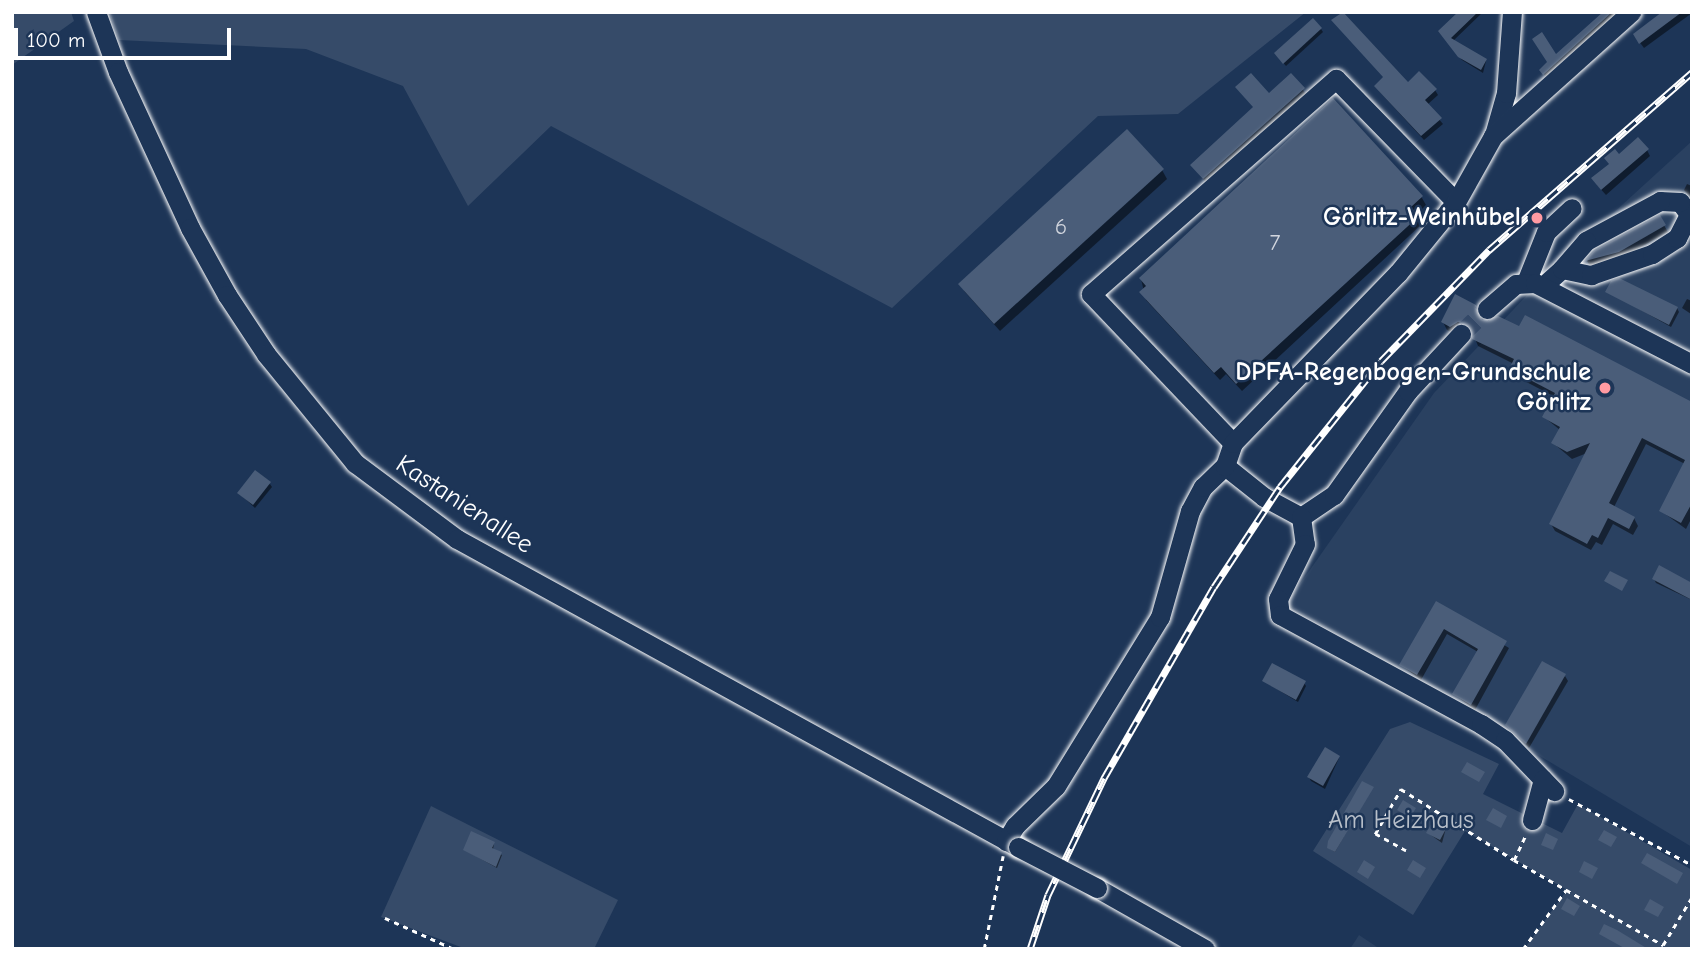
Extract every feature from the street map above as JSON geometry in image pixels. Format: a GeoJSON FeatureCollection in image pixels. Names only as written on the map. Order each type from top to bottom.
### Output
{"type":"FeatureCollection","features":[{"type":"Feature","properties":{"kind":"street","name":"Kastanienallee"},"geometry":{"type":"LineString","coordinates":[[96,12],[179,204],[227,295],[266,354],[355,463],[457,539],[1205,949]]}},
{"type":"Feature","properties":{"kind":"street"},"geometry":{"type":"LineString","coordinates":[[1012,844],[1015,826],[1056,786],[1160,617],[1190,512],[1203,487],[1225,466],[1233,443],[1398,273],[1456,202],[1493,136],[1508,74],[1512,12]]}},
{"type":"Feature","properties":{"kind":"street"},"geometry":{"type":"LineString","coordinates":[[1493,136],[1631,12]]}},
{"type":"Feature","properties":{"kind":"street"},"geometry":{"type":"LineString","coordinates":[[1508,74],[1539,93]]}},
{"type":"Feature","properties":{"kind":"street"},"geometry":{"type":"LineString","coordinates":[[1233,443],[1091,294],[1336,79],[1456,202]]}},
{"type":"Feature","properties":{"kind":"street"},"geometry":{"type":"LineString","coordinates":[[1487,309],[1507,290],[1535,284],[1562,269],[1578,247],[1652,204],[1673,200],[1686,208],[1685,229],[1652,254],[1591,275],[1562,269]]}},
{"type":"Feature","properties":{"kind":"street"},"geometry":{"type":"LineString","coordinates":[[1535,284],[1546,232],[1573,208]]}},
{"type":"Feature","properties":{"kind":"street"},"geometry":{"type":"LineString","coordinates":[[1535,284],[1692,364]]}},
{"type":"Feature","properties":{"kind":"street"},"geometry":{"type":"LineString","coordinates":[[1301,517],[1334,495],[1408,391],[1461,334]]}},
{"type":"Feature","properties":{"kind":"street"},"geometry":{"type":"LineString","coordinates":[[1225,466],[1264,496],[1301,517]]}},
{"type":"Feature","properties":{"kind":"street"},"geometry":{"type":"LineString","coordinates":[[1301,517],[1305,544],[1278,599],[1280,615],[1481,724],[1505,740],[1548,785],[1532,820]]}},
{"type":"Feature","properties":{"kind":"path"},"geometry":{"type":"LineString","coordinates":[[1548,785],[1692,865]]}},
{"type":"Feature","properties":{"kind":"path"},"geometry":{"type":"LineString","coordinates":[[1406,851],[1375,834],[1401,789],[1514,860],[1662,947],[1692,897]]}},
{"type":"Feature","properties":{"kind":"path"},"geometry":{"type":"LineString","coordinates":[[1514,860],[1532,820]]}},
{"type":"Feature","properties":{"kind":"path"},"geometry":{"type":"LineString","coordinates":[[984,949],[1012,844]]}},
{"type":"Feature","properties":{"kind":"path"},"geometry":{"type":"LineString","coordinates":[[1524,949],[1566,890]]}},
{"type":"Feature","properties":{"kind":"path"},"geometry":{"type":"LineString","coordinates":[[385,918],[454,949]]}},
{"type":"Feature","properties":{"kind":"shaded area"},"geometry":{"type":"Polygon","coordinates":[[[1692,141],[1692,847],[1286,604],[1434,393],[1552,269],[1692,141]]]}},
{"type":"Feature","properties":{"kind":"shaded area"},"geometry":{"type":"Polygon","coordinates":[[[1359,935],[1380,949],[1350,949],[1359,935]]]}},
{"type":"Feature","properties":{"kind":"green space"},"geometry":{"type":"Polygon","coordinates":[[[12,12],[71,12],[74,21],[12,65],[12,12]]]}},
{"type":"Feature","properties":{"kind":"green space"},"geometry":{"type":"Polygon","coordinates":[[[109,12],[1306,12],[1178,114],[1098,116],[892,308],[551,126],[468,206],[403,86],[306,49],[119,40],[109,12]]]}},
{"type":"Feature","properties":{"kind":"green space","name":"Am Heizhaus"},"geometry":{"type":"Polygon","coordinates":[[[1410,722],[1499,764],[1483,794],[1562,833],[1578,804],[1692,870],[1692,949],[1524,949],[1567,890],[1465,831],[1413,915],[1313,851],[1390,729],[1410,722]]]}},
{"type":"Feature","properties":{"kind":"green space"},"geometry":{"type":"Polygon","coordinates":[[[431,806],[618,900],[594,949],[466,949],[381,917],[431,806]]]}},
{"type":"Feature","properties":{"kind":"building"},"geometry":{"type":"Polygon","coordinates":[[[1343,12],[1408,82],[1419,71],[1437,89],[1425,100],[1442,118],[1421,136],[1374,86],[1383,77],[1331,20],[1343,12]]]}},
{"type":"Feature","properties":{"kind":"building"},"geometry":{"type":"Polygon","coordinates":[[[1458,12],[1478,12],[1451,38],[1487,59],[1481,70],[1458,57],[1438,31],[1458,12]]]}},
{"type":"Feature","properties":{"kind":"building"},"geometry":{"type":"Polygon","coordinates":[[[1603,12],[1612,12],[1543,75],[1539,70],[1547,62],[1532,39],[1542,32],[1556,54],[1603,12]]]}},
{"type":"Feature","properties":{"kind":"building"},"geometry":{"type":"Polygon","coordinates":[[[1662,12],[1682,12],[1639,44],[1633,34],[1662,12]]]}},
{"type":"Feature","properties":{"kind":"building"},"geometry":{"type":"Polygon","coordinates":[[[1313,18],[1322,28],[1283,64],[1274,53],[1313,18]]]}},
{"type":"Feature","properties":{"kind":"building"},"geometry":{"type":"Polygon","coordinates":[[[1251,73],[1269,93],[1291,73],[1305,88],[1203,179],[1190,165],[1253,107],[1235,87],[1251,73]]]}},
{"type":"Feature","properties":{"kind":"building"},"geometry":{"type":"Polygon","coordinates":[[[1333,98],[1423,196],[1411,207],[1419,216],[1236,384],[1221,367],[1214,373],[1139,292],[1146,286],[1139,278],[1333,98]]]}},
{"type":"Feature","properties":{"kind":"building"},"geometry":{"type":"Polygon","coordinates":[[[1127,129],[1164,169],[994,324],[958,284],[1127,129]]]}},
{"type":"Feature","properties":{"kind":"building"},"geometry":{"type":"Polygon","coordinates":[[[1638,137],[1649,149],[1601,190],[1591,178],[1609,164],[1604,158],[1615,149],[1619,154],[1638,137]]]}},
{"type":"Feature","properties":{"kind":"building"},"geometry":{"type":"Polygon","coordinates":[[[1660,215],[1666,225],[1619,252],[1585,261],[1594,251],[1660,215]]]}},
{"type":"Feature","properties":{"kind":"building"},"geometry":{"type":"Polygon","coordinates":[[[1619,278],[1678,307],[1669,325],[1605,292],[1611,281],[1619,278]]]}},
{"type":"Feature","properties":{"kind":"building"},"geometry":{"type":"Polygon","coordinates":[[[1455,294],[1476,305],[1482,320],[1498,316],[1519,326],[1525,315],[1692,402],[1692,503],[1681,523],[1659,511],[1685,460],[1642,438],[1609,503],[1635,517],[1629,529],[1608,518],[1598,538],[1592,535],[1587,544],[1549,524],[1590,443],[1567,452],[1551,443],[1560,427],[1542,417],[1555,393],[1509,369],[1514,359],[1472,339],[1469,325],[1458,322],[1450,327],[1441,322],[1455,294]]]}},
{"type":"Feature","properties":{"kind":"building"},"geometry":{"type":"Polygon","coordinates":[[[255,470],[271,482],[253,505],[237,493],[255,470]]]}},
{"type":"Feature","properties":{"kind":"building"},"geometry":{"type":"Polygon","coordinates":[[[1659,565],[1692,583],[1692,600],[1652,579],[1659,565]]]}},
{"type":"Feature","properties":{"kind":"building"},"geometry":{"type":"Polygon","coordinates":[[[1610,571],[1628,580],[1622,591],[1604,581],[1610,571]]]}},
{"type":"Feature","properties":{"kind":"building"},"geometry":{"type":"Polygon","coordinates":[[[1436,601],[1507,641],[1471,705],[1452,694],[1478,649],[1444,629],[1417,675],[1399,665],[1436,601]]]}},
{"type":"Feature","properties":{"kind":"building"},"geometry":{"type":"Polygon","coordinates":[[[1542,661],[1566,674],[1526,744],[1505,725],[1542,661]]]}},
{"type":"Feature","properties":{"kind":"building"},"geometry":{"type":"Polygon","coordinates":[[[1272,663],[1306,681],[1296,700],[1262,681],[1272,663]]]}},
{"type":"Feature","properties":{"kind":"building"},"geometry":{"type":"Polygon","coordinates":[[[1325,747],[1340,756],[1323,786],[1307,777],[1325,747]]]}},
{"type":"Feature","properties":{"kind":"building"},"geometry":{"type":"Polygon","coordinates":[[[1467,762],[1485,772],[1479,782],[1461,772],[1467,762]]]}},
{"type":"Feature","properties":{"kind":"building"},"geometry":{"type":"Polygon","coordinates":[[[1362,781],[1374,787],[1335,852],[1327,848],[1328,841],[1362,781]]]}},
{"type":"Feature","properties":{"kind":"building"},"geometry":{"type":"Polygon","coordinates":[[[1403,800],[1416,808],[1410,818],[1397,810],[1403,800]]]}},
{"type":"Feature","properties":{"kind":"building"},"geometry":{"type":"Polygon","coordinates":[[[1493,808],[1507,816],[1501,828],[1486,820],[1493,808]]]}},
{"type":"Feature","properties":{"kind":"building"},"geometry":{"type":"Polygon","coordinates":[[[1434,819],[1447,827],[1440,840],[1426,833],[1434,819]]]}},
{"type":"Feature","properties":{"kind":"building"},"geometry":{"type":"Polygon","coordinates":[[[1604,830],[1617,837],[1611,847],[1598,840],[1604,830]]]}},
{"type":"Feature","properties":{"kind":"building"},"geometry":{"type":"Polygon","coordinates":[[[471,831],[495,842],[492,848],[502,852],[496,867],[463,850],[471,831]]]}},
{"type":"Feature","properties":{"kind":"building"},"geometry":{"type":"Polygon","coordinates":[[[1546,833],[1558,839],[1553,850],[1541,845],[1546,833]]]}},
{"type":"Feature","properties":{"kind":"building"},"geometry":{"type":"Polygon","coordinates":[[[1647,853],[1683,873],[1677,884],[1641,863],[1647,853]]]}},
{"type":"Feature","properties":{"kind":"building"},"geometry":{"type":"Polygon","coordinates":[[[1364,860],[1375,867],[1368,879],[1357,872],[1364,860]]]}},
{"type":"Feature","properties":{"kind":"building"},"geometry":{"type":"Polygon","coordinates":[[[1413,860],[1426,868],[1420,878],[1407,870],[1413,860]]]}},
{"type":"Feature","properties":{"kind":"building"},"geometry":{"type":"Polygon","coordinates":[[[1584,861],[1598,868],[1592,879],[1579,872],[1584,861]]]}},
{"type":"Feature","properties":{"kind":"building"},"geometry":{"type":"Polygon","coordinates":[[[1567,898],[1580,906],[1574,916],[1561,909],[1567,898]]]}},
{"type":"Feature","properties":{"kind":"building"},"geometry":{"type":"Polygon","coordinates":[[[1650,899],[1664,907],[1658,917],[1644,910],[1650,899]]]}},
{"type":"Feature","properties":{"kind":"building"},"geometry":{"type":"Polygon","coordinates":[[[1604,924],[1648,949],[1626,949],[1599,934],[1604,924]]]}},
{"type":"Feature","properties":{"kind":"tunnel"},"geometry":{"type":"LineString","coordinates":[[1461,334],[1487,309]]}},
{"type":"Feature","properties":{"kind":"railway"},"geometry":{"type":"LineString","coordinates":[[1030,949],[1048,895],[1104,778],[1214,587],[1280,487],[1381,361],[1489,250],[1692,72]]}},
{"type":"Feature","properties":{"kind":"place","name":"Görlitz-Weinhübel"},"geometry":{"type":"Point","coordinates":[1537,218]}},
{"type":"Feature","properties":{"kind":"place","name":"DPFA-Regenbogen-Grundschule Görlitz"},"geometry":{"type":"Point","coordinates":[1605,388]}}]}
